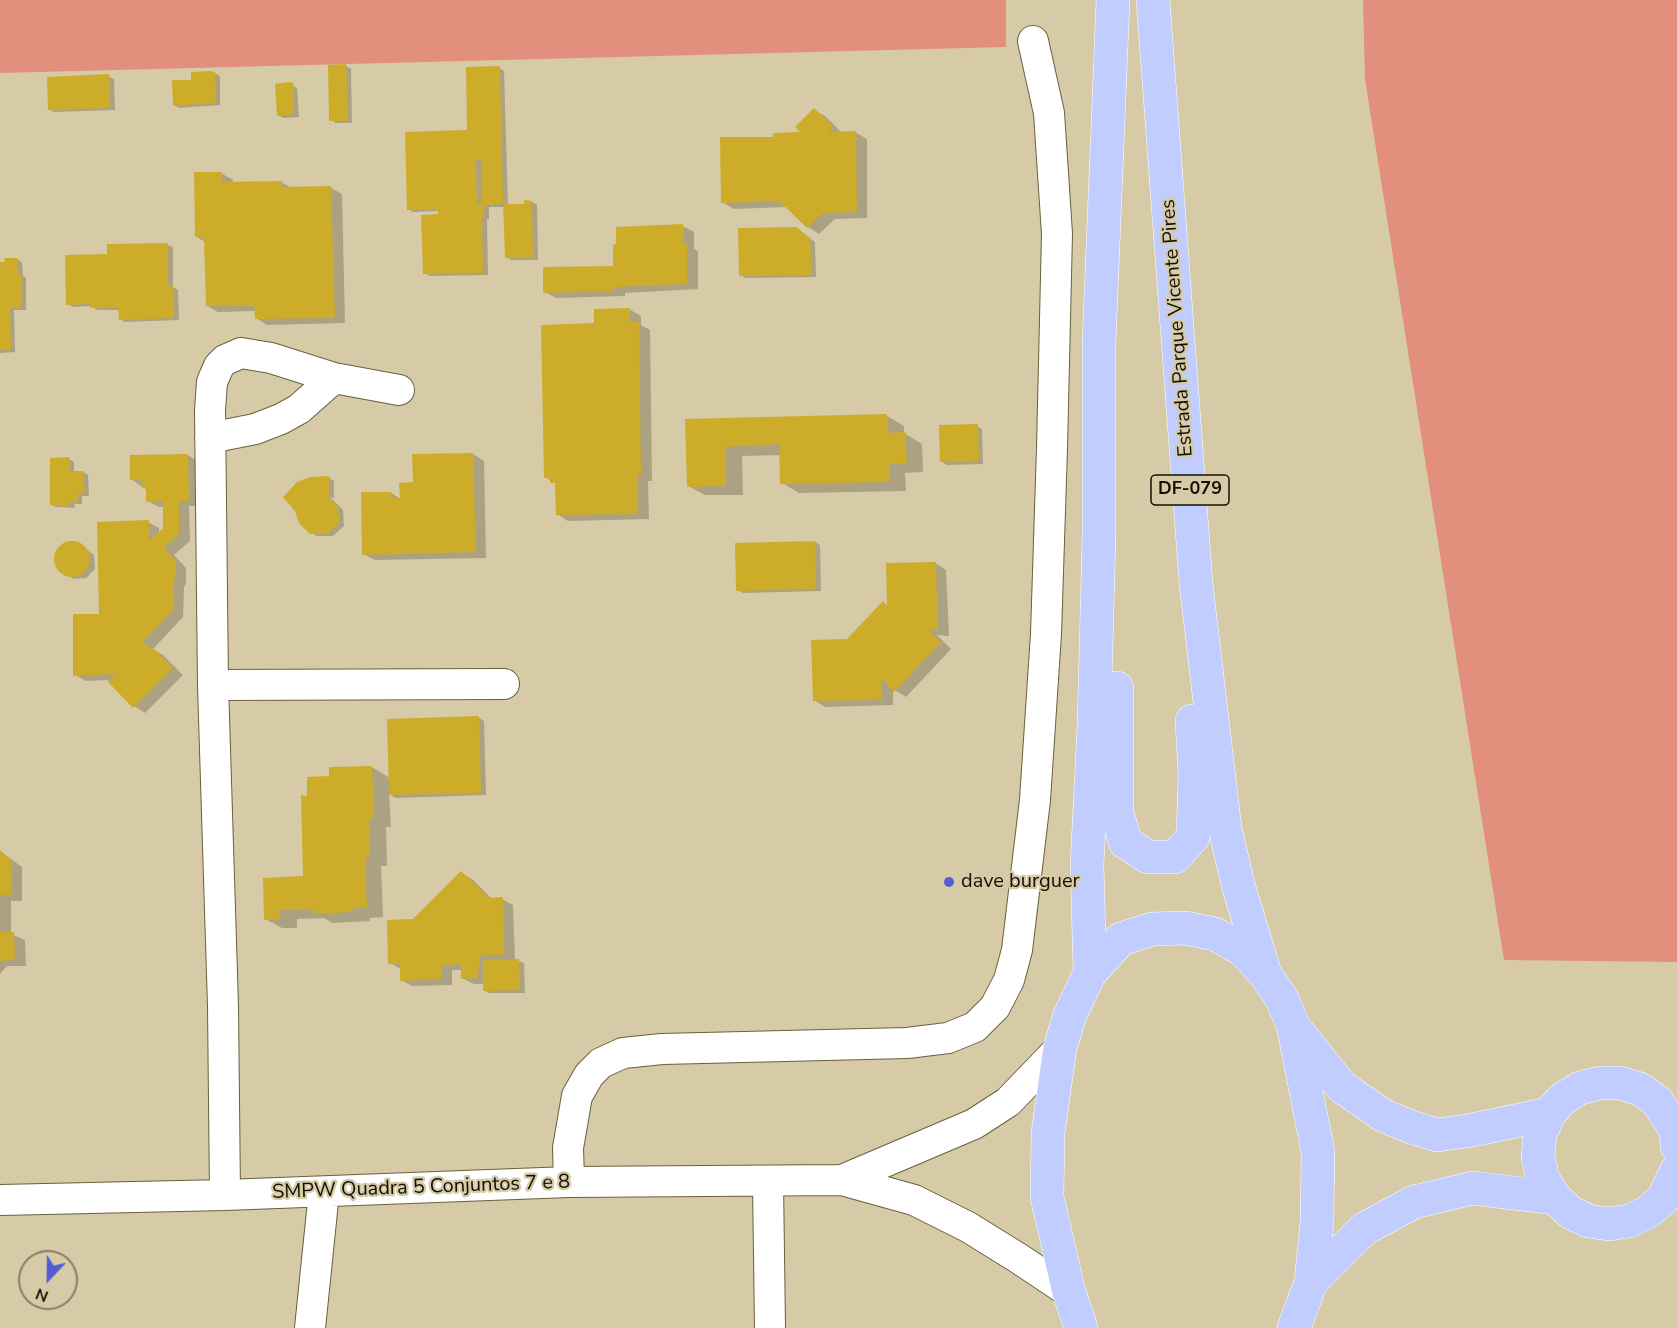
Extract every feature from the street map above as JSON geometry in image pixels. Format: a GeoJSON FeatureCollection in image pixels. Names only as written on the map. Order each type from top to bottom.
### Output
{"type":"FeatureCollection","features":[{"type":"Feature","properties":{"kind":"main road","name":"DF-079"},"geometry":{"type":"LineString","coordinates":[[1090,973],[1088,865],[1099,534],[1099,343],[1113,0]]}},
{"type":"Feature","properties":{"kind":"main road","name":"Estrada Parque Vicente Pires"},"geometry":{"type":"LineString","coordinates":[[1153,0],[1196,584],[1225,829],[1239,888],[1264,974]]}},
{"type":"Feature","properties":{"kind":"main road"},"geometry":{"type":"LineString","coordinates":[[1099,534],[1108,546],[1113,560],[1116,604],[1117,812],[1125,842],[1149,857],[1175,857],[1192,837],[1196,774],[1188,675],[1189,628],[1196,584]]}},
{"type":"Feature","properties":{"kind":"main road","name":"DF-079"},"geometry":{"type":"LineString","coordinates":[[1081,1328],[1069,1292],[1047,1197],[1048,1133],[1060,1048],[1070,1015],[1090,973],[1121,939],[1152,929],[1185,928],[1215,934],[1243,950],[1282,999],[1293,1025],[1318,1152],[1317,1222],[1311,1282],[1294,1328]]}},
{"type":"Feature","properties":{"kind":"main road"},"geometry":{"type":"LineString","coordinates":[[1293,1025],[1342,1087],[1384,1116],[1414,1128],[1437,1134],[1467,1131],[1549,1114]]}},
{"type":"Feature","properties":{"kind":"main road"},"geometry":{"type":"LineString","coordinates":[[1677,1146],[1676,1131],[1667,1105],[1640,1089],[1620,1083],[1600,1083],[1580,1088],[1562,1099],[1549,1114],[1540,1135],[1538,1157],[1543,1179],[1555,1198],[1570,1212],[1588,1221],[1609,1224],[1629,1221],[1648,1212],[1670,1197],[1677,1170]]}},
{"type":"Feature","properties":{"kind":"main road"},"geometry":{"type":"LineString","coordinates":[[1311,1282],[1364,1229],[1414,1202],[1473,1188],[1555,1198]]}},
{"type":"Feature","properties":{"kind":"street"},"geometry":{"type":"LineString","coordinates":[[568,1182],[568,1148],[577,1096],[589,1075],[600,1063],[623,1053],[662,1049],[907,1043],[948,1038],[975,1027],[995,1008],[1009,980],[1017,950],[1035,800],[1046,634],[1052,448],[1056,234],[1049,113],[1033,41]]}},
{"type":"Feature","properties":{"kind":"street"},"geometry":{"type":"LineString","coordinates":[[225,1196],[223,1006],[213,685],[210,438],[212,382],[219,366],[225,360],[241,353],[271,358],[334,378],[399,390]]}},
{"type":"Feature","properties":{"kind":"street"},"geometry":{"type":"LineString","coordinates":[[210,438],[255,429],[281,419],[299,409],[334,378]]}},
{"type":"Feature","properties":{"kind":"street"},"geometry":{"type":"LineString","coordinates":[[213,685],[504,684]]}},
{"type":"Feature","properties":{"kind":"street","name":"SMPW Quadra 5 Conjuntos 7 e 8"},"geometry":{"type":"LineString","coordinates":[[842,1180],[974,1124],[1008,1102],[1060,1048]]}},
{"type":"Feature","properties":{"kind":"street","name":"SMPW Quadra 5 Conjuntos 7 e 8"},"geometry":{"type":"LineString","coordinates":[[0,1200],[225,1196],[568,1182],[842,1180],[914,1200],[959,1222],[1069,1292]]}},
{"type":"Feature","properties":{"kind":"street"},"geometry":{"type":"LineString","coordinates":[[768,1181],[770,1328]]}},
{"type":"Feature","properties":{"kind":"street"},"geometry":{"type":"LineString","coordinates":[[310,1328],[324,1192]]}},
{"type":"Feature","properties":{"kind":"shaded area"},"geometry":{"type":"Polygon","coordinates":[[[0,0],[1006,0],[1006,47],[0,73],[0,0]]]}},
{"type":"Feature","properties":{"kind":"shaded area"},"geometry":{"type":"Polygon","coordinates":[[[1363,0],[1677,0],[1677,962],[1504,960],[1365,79],[1363,0]]]}},
{"type":"Feature","properties":{"kind":"building"},"geometry":{"type":"Polygon","coordinates":[[[346,64],[348,121],[329,121],[328,65],[346,64]]]}},
{"type":"Feature","properties":{"kind":"building"},"geometry":{"type":"Polygon","coordinates":[[[500,66],[503,204],[484,205],[484,217],[482,217],[483,273],[423,274],[421,215],[438,214],[438,209],[407,210],[405,132],[467,130],[466,67],[500,66]],[[481,159],[476,160],[477,203],[482,203],[481,159]]]}},
{"type":"Feature","properties":{"kind":"building"},"geometry":{"type":"Polygon","coordinates":[[[191,72],[215,72],[216,103],[173,106],[172,80],[191,80],[191,72]]]}},
{"type":"Feature","properties":{"kind":"building"},"geometry":{"type":"Polygon","coordinates":[[[109,74],[110,108],[48,110],[47,77],[109,74]]]}},
{"type":"Feature","properties":{"kind":"building"},"geometry":{"type":"Polygon","coordinates":[[[293,83],[294,114],[277,116],[275,84],[293,83]]]}},
{"type":"Feature","properties":{"kind":"building"},"geometry":{"type":"Polygon","coordinates":[[[814,108],[833,126],[828,132],[856,131],[857,212],[823,213],[807,228],[779,201],[721,203],[720,137],[773,137],[773,133],[800,132],[795,127],[814,108]]]}},
{"type":"Feature","properties":{"kind":"building"},"geometry":{"type":"Polygon","coordinates":[[[194,172],[222,172],[222,182],[282,181],[282,187],[331,186],[335,318],[255,319],[254,306],[206,306],[204,237],[195,237],[194,172]]]}},
{"type":"Feature","properties":{"kind":"building"},"geometry":{"type":"Polygon","coordinates":[[[524,200],[532,201],[533,258],[505,258],[503,204],[524,204],[524,200]]]}},
{"type":"Feature","properties":{"kind":"building"},"geometry":{"type":"Polygon","coordinates":[[[683,224],[684,243],[687,243],[687,284],[614,287],[614,291],[543,293],[543,267],[613,266],[616,227],[683,224]]]}},
{"type":"Feature","properties":{"kind":"building"},"geometry":{"type":"Polygon","coordinates":[[[796,227],[810,238],[812,275],[739,276],[738,228],[796,227]]]}},
{"type":"Feature","properties":{"kind":"building"},"geometry":{"type":"Polygon","coordinates":[[[168,243],[168,285],[173,285],[174,318],[119,320],[118,307],[90,308],[90,304],[66,305],[65,255],[107,254],[107,244],[168,243]]]}},
{"type":"Feature","properties":{"kind":"building"},"geometry":{"type":"Polygon","coordinates":[[[4,258],[17,258],[18,274],[21,273],[21,308],[10,308],[11,350],[0,350],[0,262],[5,262],[4,258]]]}},
{"type":"Feature","properties":{"kind":"building"},"geometry":{"type":"Polygon","coordinates":[[[630,308],[630,322],[639,322],[641,475],[638,475],[638,514],[556,515],[555,483],[550,483],[550,478],[544,478],[541,325],[594,323],[594,309],[630,308]]]}},
{"type":"Feature","properties":{"kind":"building"},"geometry":{"type":"Polygon","coordinates":[[[887,414],[888,433],[905,432],[907,463],[889,464],[889,482],[780,484],[779,444],[725,447],[726,486],[687,487],[685,419],[887,414]]]}},
{"type":"Feature","properties":{"kind":"building"},"geometry":{"type":"Polygon","coordinates":[[[978,424],[979,461],[940,462],[939,425],[978,424]]]}},
{"type":"Feature","properties":{"kind":"building"},"geometry":{"type":"Polygon","coordinates":[[[473,453],[476,552],[362,555],[361,492],[391,492],[392,498],[400,498],[399,483],[413,482],[412,454],[473,453]]]}},
{"type":"Feature","properties":{"kind":"building"},"geometry":{"type":"Polygon","coordinates":[[[188,454],[189,501],[179,501],[179,534],[164,548],[176,560],[173,610],[143,642],[150,649],[152,647],[173,668],[133,708],[108,682],[115,674],[73,676],[73,614],[99,614],[97,522],[149,520],[149,541],[163,528],[163,501],[146,502],[146,488],[142,488],[141,480],[130,480],[130,455],[188,454]]]}},
{"type":"Feature","properties":{"kind":"building"},"geometry":{"type":"Polygon","coordinates":[[[69,457],[69,471],[83,471],[85,494],[78,494],[78,502],[70,502],[70,506],[50,505],[50,458],[69,457]]]}},
{"type":"Feature","properties":{"kind":"building"},"geometry":{"type":"Polygon","coordinates":[[[329,476],[329,496],[327,495],[338,506],[339,523],[327,534],[310,534],[299,523],[295,511],[283,497],[297,482],[310,477],[329,476]]]}},
{"type":"Feature","properties":{"kind":"building"},"geometry":{"type":"Polygon","coordinates":[[[72,541],[85,546],[90,559],[85,572],[72,577],[59,572],[54,559],[59,546],[72,541]]]}},
{"type":"Feature","properties":{"kind":"building"},"geometry":{"type":"Polygon","coordinates":[[[815,541],[816,589],[736,591],[735,543],[815,541]]]}},
{"type":"Feature","properties":{"kind":"building"},"geometry":{"type":"Polygon","coordinates":[[[936,562],[938,630],[929,630],[941,642],[894,692],[882,679],[882,700],[813,701],[811,640],[847,639],[883,601],[887,606],[886,563],[936,562]]]}},
{"type":"Feature","properties":{"kind":"building"},"geometry":{"type":"Polygon","coordinates":[[[479,716],[481,793],[389,795],[387,719],[479,716]]]}},
{"type":"Feature","properties":{"kind":"building"},"geometry":{"type":"Polygon","coordinates":[[[372,766],[374,818],[369,818],[370,857],[365,857],[367,908],[353,908],[353,912],[314,914],[314,909],[280,910],[280,919],[264,920],[263,878],[303,876],[301,795],[307,796],[307,777],[329,776],[329,767],[372,766]]]}},
{"type":"Feature","properties":{"kind":"building"},"geometry":{"type":"Polygon","coordinates":[[[0,850],[11,860],[12,895],[0,895],[0,850]]]}},
{"type":"Feature","properties":{"kind":"building"},"geometry":{"type":"Polygon","coordinates":[[[461,871],[489,898],[503,897],[504,955],[480,955],[478,978],[461,979],[461,964],[441,965],[442,979],[400,981],[400,964],[388,964],[387,920],[413,919],[461,871]]]}},
{"type":"Feature","properties":{"kind":"building"},"geometry":{"type":"Polygon","coordinates":[[[0,932],[14,932],[15,960],[0,961],[0,932]]]}},
{"type":"Feature","properties":{"kind":"building"},"geometry":{"type":"Polygon","coordinates":[[[519,959],[520,990],[483,991],[483,960],[519,959]]]}},
{"type":"Feature","properties":{"kind":"place","name":"dave burguer"},"geometry":{"type":"Point","coordinates":[949,882]}}]}
